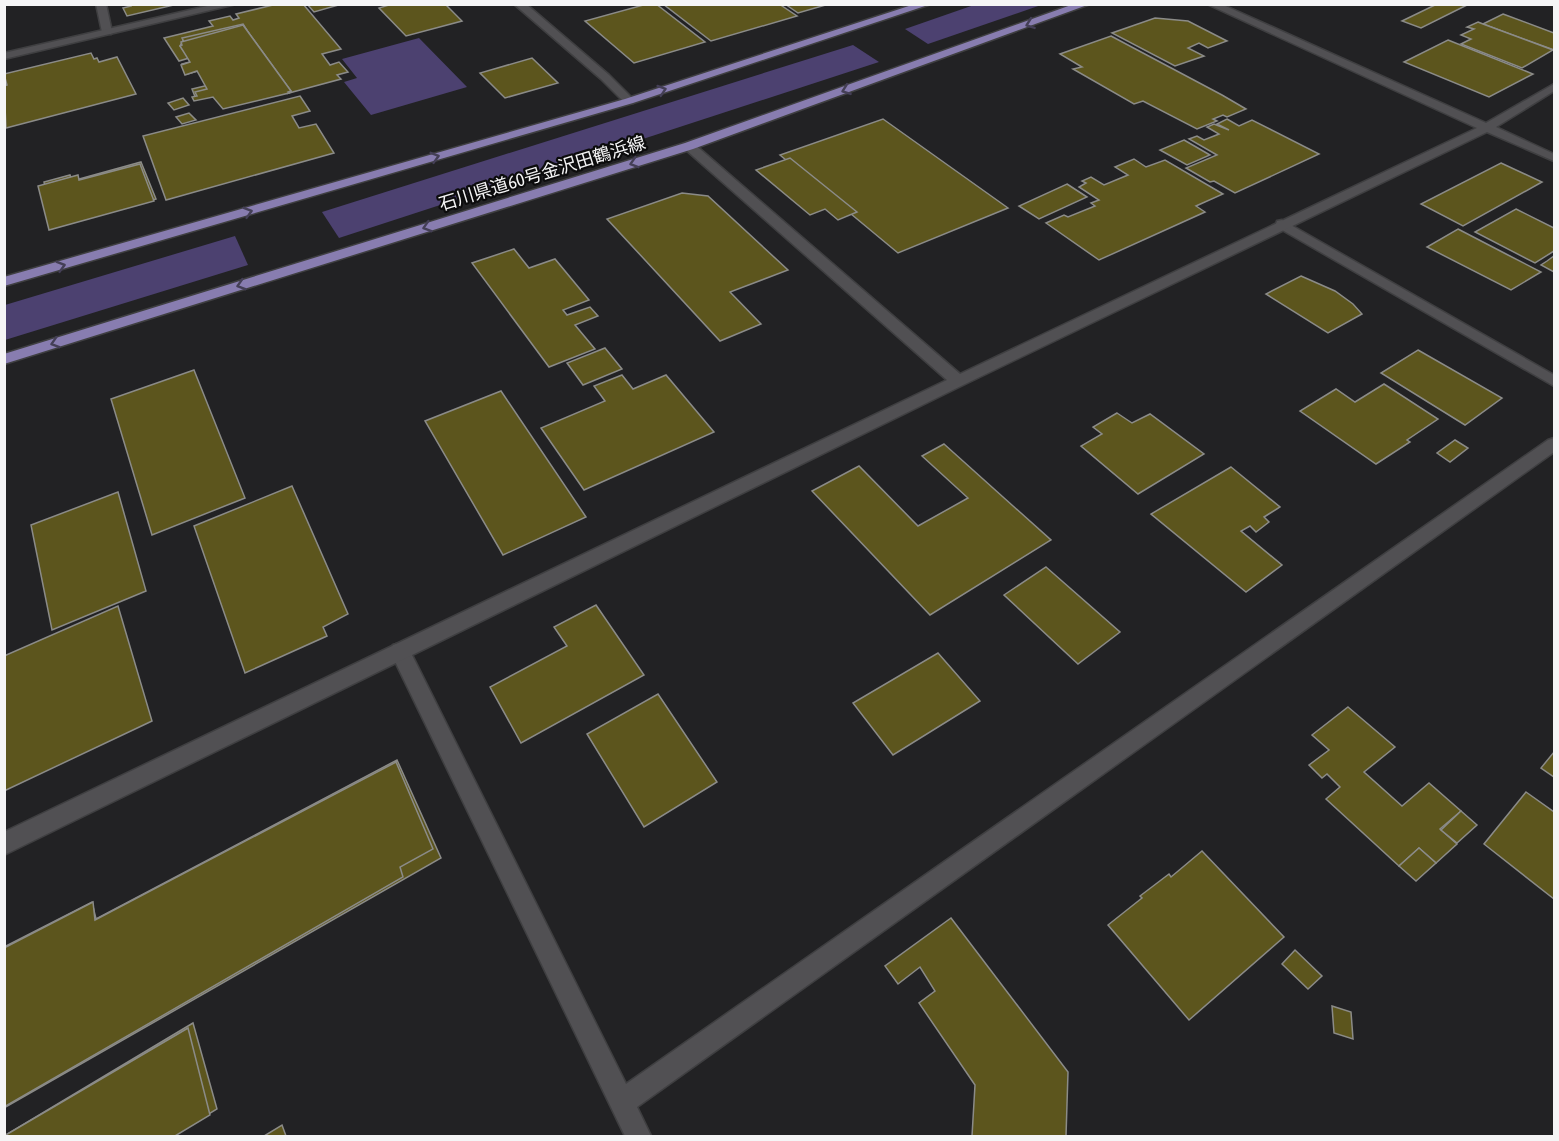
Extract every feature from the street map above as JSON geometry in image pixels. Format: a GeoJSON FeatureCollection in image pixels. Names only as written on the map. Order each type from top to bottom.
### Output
{"type":"FeatureCollection","features":[{"type":"Feature","properties":{"kind":"main road"},"geometry":{"type":"LineString","coordinates":[[4,282],[629,101],[926,4]]}},
{"type":"Feature","properties":{"kind":"main road","name":"石川県道60号金沢田鶴浜線"},"geometry":{"type":"LineString","coordinates":[[4,358],[689,146],[1085,4]]}},
{"type":"Feature","properties":{"kind":"street"},"geometry":{"type":"LineString","coordinates":[[100,4],[107,32]]}},
{"type":"Feature","properties":{"kind":"street"},"geometry":{"type":"LineString","coordinates":[[4,56],[231,4]]}},
{"type":"Feature","properties":{"kind":"street"},"geometry":{"type":"LineString","coordinates":[[519,4],[605,77],[629,101]]}},
{"type":"Feature","properties":{"kind":"street"},"geometry":{"type":"LineString","coordinates":[[1212,4],[1554,158]]}},
{"type":"Feature","properties":{"kind":"street"},"geometry":{"type":"LineString","coordinates":[[4,844],[1282,224],[1488,127],[1554,87]]}},
{"type":"Feature","properties":{"kind":"street"},"geometry":{"type":"LineString","coordinates":[[689,146],[958,381]]}},
{"type":"Feature","properties":{"kind":"street"},"geometry":{"type":"LineString","coordinates":[[1282,224],[1554,381]]}},
{"type":"Feature","properties":{"kind":"street"},"geometry":{"type":"LineString","coordinates":[[621,1103],[1554,444]]}},
{"type":"Feature","properties":{"kind":"street"},"geometry":{"type":"LineString","coordinates":[[400,651],[638,1137]]}},
{"type":"Feature","properties":{"kind":"shaded area"},"geometry":{"type":"Polygon","coordinates":[[[974,5],[1041,5],[928,44],[905,29],[974,5]]]}},
{"type":"Feature","properties":{"kind":"shaded area"},"geometry":{"type":"Polygon","coordinates":[[[419,38],[467,87],[371,115],[344,82],[357,78],[342,59],[419,38]]]}},
{"type":"Feature","properties":{"kind":"shaded area"},"geometry":{"type":"Polygon","coordinates":[[[853,45],[879,62],[339,238],[322,212],[853,45]]]}},
{"type":"Feature","properties":{"kind":"shaded area"},"geometry":{"type":"Polygon","coordinates":[[[235,236],[248,265],[5,340],[5,305],[235,236]]]}},
{"type":"Feature","properties":{"kind":"building"},"geometry":{"type":"Polygon","coordinates":[[[130,4],[178,4],[127,16],[123,8],[131,6],[130,4]]]}},
{"type":"Feature","properties":{"kind":"building"},"geometry":{"type":"Polygon","coordinates":[[[277,4],[303,4],[341,49],[322,54],[330,65],[339,62],[348,72],[337,75],[341,79],[289,93],[291,91],[243,25],[184,39],[180,46],[189,58],[179,61],[164,38],[213,26],[209,21],[230,16],[233,20],[239,18],[236,14],[277,4]]]}},
{"type":"Feature","properties":{"kind":"building"},"geometry":{"type":"Polygon","coordinates":[[[307,4],[342,4],[314,12],[307,4]]]}},
{"type":"Feature","properties":{"kind":"building"},"geometry":{"type":"Polygon","coordinates":[[[392,4],[445,4],[462,21],[406,36],[379,8],[392,4]]]}},
{"type":"Feature","properties":{"kind":"building"},"geometry":{"type":"Polygon","coordinates":[[[647,4],[656,4],[705,42],[634,63],[585,21],[647,4]]]}},
{"type":"Feature","properties":{"kind":"building"},"geometry":{"type":"Polygon","coordinates":[[[663,4],[779,4],[797,16],[711,41],[663,4]]]}},
{"type":"Feature","properties":{"kind":"building"},"geometry":{"type":"Polygon","coordinates":[[[785,4],[829,4],[798,13],[785,4]]]}},
{"type":"Feature","properties":{"kind":"building"},"geometry":{"type":"Polygon","coordinates":[[[1437,4],[1469,4],[1421,28],[1402,21],[1437,4]]]}},
{"type":"Feature","properties":{"kind":"building"},"geometry":{"type":"Polygon","coordinates":[[[1503,14],[1554,33],[1554,50],[1483,24],[1503,14]]]}},
{"type":"Feature","properties":{"kind":"building"},"geometry":{"type":"Polygon","coordinates":[[[1155,18],[1188,21],[1227,41],[1208,48],[1199,43],[1188,48],[1204,56],[1175,66],[1112,33],[1155,18]]]}},
{"type":"Feature","properties":{"kind":"building"},"geometry":{"type":"Polygon","coordinates":[[[1478,22],[1553,50],[1522,68],[1461,44],[1471,39],[1461,35],[1474,29],[1467,27],[1478,22]]]}},
{"type":"Feature","properties":{"kind":"building"},"geometry":{"type":"Polygon","coordinates":[[[243,24],[285,92],[229,106],[222,92],[196,99],[192,89],[213,84],[205,69],[187,74],[182,64],[194,61],[182,38],[243,24]]]}},
{"type":"Feature","properties":{"kind":"building"},"geometry":{"type":"Polygon","coordinates":[[[243,25],[291,91],[223,109],[213,97],[194,101],[192,97],[197,96],[195,92],[207,89],[197,71],[185,75],[181,65],[190,62],[180,46],[181,42],[243,25]]]}},
{"type":"Feature","properties":{"kind":"building"},"geometry":{"type":"Polygon","coordinates":[[[1111,36],[1246,109],[1227,117],[1223,115],[1213,119],[1217,121],[1197,129],[1143,101],[1134,104],[1073,69],[1082,67],[1060,54],[1111,36]]]}},
{"type":"Feature","properties":{"kind":"building"},"geometry":{"type":"Polygon","coordinates":[[[1448,40],[1533,74],[1489,97],[1404,62],[1448,40]]]}},
{"type":"Feature","properties":{"kind":"building"},"geometry":{"type":"Polygon","coordinates":[[[91,53],[99,62],[117,57],[136,94],[6,128],[4,86],[7,85],[4,74],[91,53]]]}},
{"type":"Feature","properties":{"kind":"building"},"geometry":{"type":"Polygon","coordinates":[[[532,58],[558,83],[505,98],[480,73],[532,58]]]}},
{"type":"Feature","properties":{"kind":"building"},"geometry":{"type":"Polygon","coordinates":[[[300,96],[310,111],[292,116],[299,128],[316,124],[334,153],[166,200],[143,136],[300,96]]]}},
{"type":"Feature","properties":{"kind":"building"},"geometry":{"type":"Polygon","coordinates":[[[183,98],[189,105],[174,110],[168,103],[183,98]]]}},
{"type":"Feature","properties":{"kind":"building"},"geometry":{"type":"Polygon","coordinates":[[[189,113],[196,120],[182,124],[176,117],[189,113]]]}},
{"type":"Feature","properties":{"kind":"building"},"geometry":{"type":"Polygon","coordinates":[[[883,119],[1008,208],[898,253],[780,155],[883,119]]]}},
{"type":"Feature","properties":{"kind":"building"},"geometry":{"type":"Polygon","coordinates":[[[1227,119],[1239,126],[1252,120],[1319,154],[1235,193],[1186,168],[1217,155],[1189,139],[1197,136],[1204,140],[1219,134],[1207,127],[1214,124],[1229,130],[1217,124],[1227,119]]]}},
{"type":"Feature","properties":{"kind":"building"},"geometry":{"type":"Polygon","coordinates":[[[1184,140],[1210,155],[1187,165],[1160,150],[1184,140]]]}},
{"type":"Feature","properties":{"kind":"building"},"geometry":{"type":"Polygon","coordinates":[[[790,158],[857,212],[838,220],[825,209],[810,215],[756,170],[790,158]]]}},
{"type":"Feature","properties":{"kind":"building"},"geometry":{"type":"Polygon","coordinates":[[[1134,159],[1146,167],[1165,160],[1223,194],[1196,206],[1205,212],[1099,260],[1046,223],[1095,206],[1091,203],[1099,200],[1079,187],[1086,183],[1082,181],[1091,177],[1104,185],[1128,175],[1115,167],[1134,159]]]}},
{"type":"Feature","properties":{"kind":"building"},"geometry":{"type":"Polygon","coordinates":[[[141,162],[156,199],[53,228],[42,191],[46,190],[44,182],[70,175],[72,181],[141,162]]]}},
{"type":"Feature","properties":{"kind":"building"},"geometry":{"type":"Polygon","coordinates":[[[1501,163],[1542,182],[1463,226],[1421,204],[1501,163]]]}},
{"type":"Feature","properties":{"kind":"building"},"geometry":{"type":"Polygon","coordinates":[[[140,164],[154,201],[49,230],[38,186],[78,175],[79,180],[140,164]]]}},
{"type":"Feature","properties":{"kind":"building"},"geometry":{"type":"Polygon","coordinates":[[[1067,184],[1087,197],[1039,219],[1019,206],[1067,184]]]}},
{"type":"Feature","properties":{"kind":"building"},"geometry":{"type":"Polygon","coordinates":[[[682,193],[708,196],[788,270],[730,292],[761,324],[720,341],[607,219],[682,193]]]}},
{"type":"Feature","properties":{"kind":"building"},"geometry":{"type":"Polygon","coordinates":[[[1516,209],[1554,228],[1554,251],[1535,263],[1475,232],[1516,209]]]}},
{"type":"Feature","properties":{"kind":"building"},"geometry":{"type":"Polygon","coordinates":[[[1458,229],[1541,272],[1511,290],[1427,247],[1458,229]]]}},
{"type":"Feature","properties":{"kind":"building"},"geometry":{"type":"Polygon","coordinates":[[[514,249],[529,268],[555,259],[589,300],[563,310],[567,315],[590,307],[598,316],[575,325],[595,349],[549,367],[472,263],[514,249]]]}},
{"type":"Feature","properties":{"kind":"building"},"geometry":{"type":"Polygon","coordinates":[[[1554,256],[1554,272],[1541,265],[1554,256]]]}},
{"type":"Feature","properties":{"kind":"building"},"geometry":{"type":"Polygon","coordinates":[[[1301,276],[1335,291],[1362,314],[1328,333],[1266,294],[1301,276]]]}},
{"type":"Feature","properties":{"kind":"building"},"geometry":{"type":"Polygon","coordinates":[[[605,348],[622,369],[583,385],[567,363],[605,348]]]}},
{"type":"Feature","properties":{"kind":"building"},"geometry":{"type":"Polygon","coordinates":[[[1418,350],[1502,398],[1465,425],[1381,373],[1418,350]]]}},
{"type":"Feature","properties":{"kind":"building"},"geometry":{"type":"Polygon","coordinates":[[[194,370],[245,498],[152,535],[111,399],[194,370]]]}},
{"type":"Feature","properties":{"kind":"building"},"geometry":{"type":"Polygon","coordinates":[[[622,375],[633,389],[666,375],[714,432],[584,490],[541,428],[605,401],[594,386],[622,375]]]}},
{"type":"Feature","properties":{"kind":"building"},"geometry":{"type":"Polygon","coordinates":[[[1384,384],[1438,419],[1407,440],[1410,442],[1376,464],[1300,411],[1336,389],[1355,402],[1384,384]]]}},
{"type":"Feature","properties":{"kind":"building"},"geometry":{"type":"Polygon","coordinates":[[[501,391],[586,517],[503,555],[425,421],[501,391]]]}},
{"type":"Feature","properties":{"kind":"building"},"geometry":{"type":"Polygon","coordinates":[[[1117,413],[1132,423],[1150,414],[1204,454],[1138,494],[1081,446],[1102,434],[1093,427],[1117,413]]]}},
{"type":"Feature","properties":{"kind":"building"},"geometry":{"type":"Polygon","coordinates":[[[1455,440],[1468,448],[1450,462],[1437,453],[1455,440]]]}},
{"type":"Feature","properties":{"kind":"building"},"geometry":{"type":"Polygon","coordinates":[[[944,444],[1051,540],[930,615],[812,491],[859,466],[918,526],[968,498],[922,456],[944,444]]]}},
{"type":"Feature","properties":{"kind":"building"},"geometry":{"type":"Polygon","coordinates":[[[1231,467],[1280,507],[1264,517],[1269,522],[1256,532],[1250,526],[1241,531],[1282,565],[1246,592],[1151,514],[1231,467]]]}},
{"type":"Feature","properties":{"kind":"building"},"geometry":{"type":"Polygon","coordinates":[[[292,486],[348,614],[323,627],[327,636],[245,673],[194,526],[292,486]]]}},
{"type":"Feature","properties":{"kind":"building"},"geometry":{"type":"Polygon","coordinates":[[[118,492],[146,591],[52,630],[31,525],[118,492]]]}},
{"type":"Feature","properties":{"kind":"building"},"geometry":{"type":"Polygon","coordinates":[[[1046,567],[1120,632],[1078,664],[1004,595],[1046,567]]]}},
{"type":"Feature","properties":{"kind":"building"},"geometry":{"type":"Polygon","coordinates":[[[596,605],[644,675],[521,743],[490,687],[567,646],[554,627],[596,605]]]}},
{"type":"Feature","properties":{"kind":"building"},"geometry":{"type":"Polygon","coordinates":[[[118,606],[152,721],[4,791],[4,656],[118,606]]]}},
{"type":"Feature","properties":{"kind":"building"},"geometry":{"type":"Polygon","coordinates":[[[938,653],[980,701],[893,755],[853,703],[938,653]]]}},
{"type":"Feature","properties":{"kind":"building"},"geometry":{"type":"Polygon","coordinates":[[[658,694],[717,782],[644,827],[587,734],[658,694]]]}},
{"type":"Feature","properties":{"kind":"building"},"geometry":{"type":"Polygon","coordinates":[[[1348,707],[1395,747],[1364,772],[1402,806],[1429,783],[1461,811],[1440,829],[1457,844],[1436,863],[1419,848],[1399,866],[1326,799],[1340,787],[1327,774],[1322,778],[1309,765],[1329,750],[1312,735],[1348,707]]]}},
{"type":"Feature","properties":{"kind":"building"},"geometry":{"type":"Polygon","coordinates":[[[1554,752],[1554,777],[1541,768],[1554,752]]]}},
{"type":"Feature","properties":{"kind":"building"},"geometry":{"type":"Polygon","coordinates":[[[397,760],[441,858],[4,1108],[4,947],[92,902],[96,919],[397,760]]]}},
{"type":"Feature","properties":{"kind":"building"},"geometry":{"type":"Polygon","coordinates":[[[396,762],[433,849],[400,867],[403,877],[4,1107],[4,948],[93,902],[95,920],[396,762]]]}},
{"type":"Feature","properties":{"kind":"building"},"geometry":{"type":"Polygon","coordinates":[[[1526,792],[1554,812],[1554,899],[1484,844],[1526,792]]]}},
{"type":"Feature","properties":{"kind":"building"},"geometry":{"type":"Polygon","coordinates":[[[1461,811],[1477,825],[1457,843],[1441,830],[1461,811]]]}},
{"type":"Feature","properties":{"kind":"building"},"geometry":{"type":"Polygon","coordinates":[[[1419,848],[1436,863],[1416,881],[1399,866],[1419,848]]]}},
{"type":"Feature","properties":{"kind":"building"},"geometry":{"type":"Polygon","coordinates":[[[1202,851],[1284,937],[1189,1020],[1108,925],[1142,898],[1140,896],[1169,874],[1171,877],[1202,851]]]}},
{"type":"Feature","properties":{"kind":"building"},"geometry":{"type":"Polygon","coordinates":[[[951,918],[1068,1072],[1066,1136],[972,1136],[975,1085],[919,1003],[935,991],[920,967],[898,984],[885,966],[951,918]]]}},
{"type":"Feature","properties":{"kind":"building"},"geometry":{"type":"Polygon","coordinates":[[[1295,950],[1322,976],[1308,989],[1282,964],[1295,950]]]}},
{"type":"Feature","properties":{"kind":"building"},"geometry":{"type":"Polygon","coordinates":[[[1332,1006],[1351,1012],[1353,1039],[1334,1033],[1332,1006]]]}},
{"type":"Feature","properties":{"kind":"building"},"geometry":{"type":"Polygon","coordinates":[[[193,1023],[217,1109],[173,1136],[4,1136],[193,1023]]]}},
{"type":"Feature","properties":{"kind":"building"},"geometry":{"type":"Polygon","coordinates":[[[188,1028],[210,1115],[175,1136],[4,1136],[188,1028]]]}},
{"type":"Feature","properties":{"kind":"building"},"geometry":{"type":"Polygon","coordinates":[[[282,1125],[286,1136],[264,1136],[282,1125]]]}}]}
